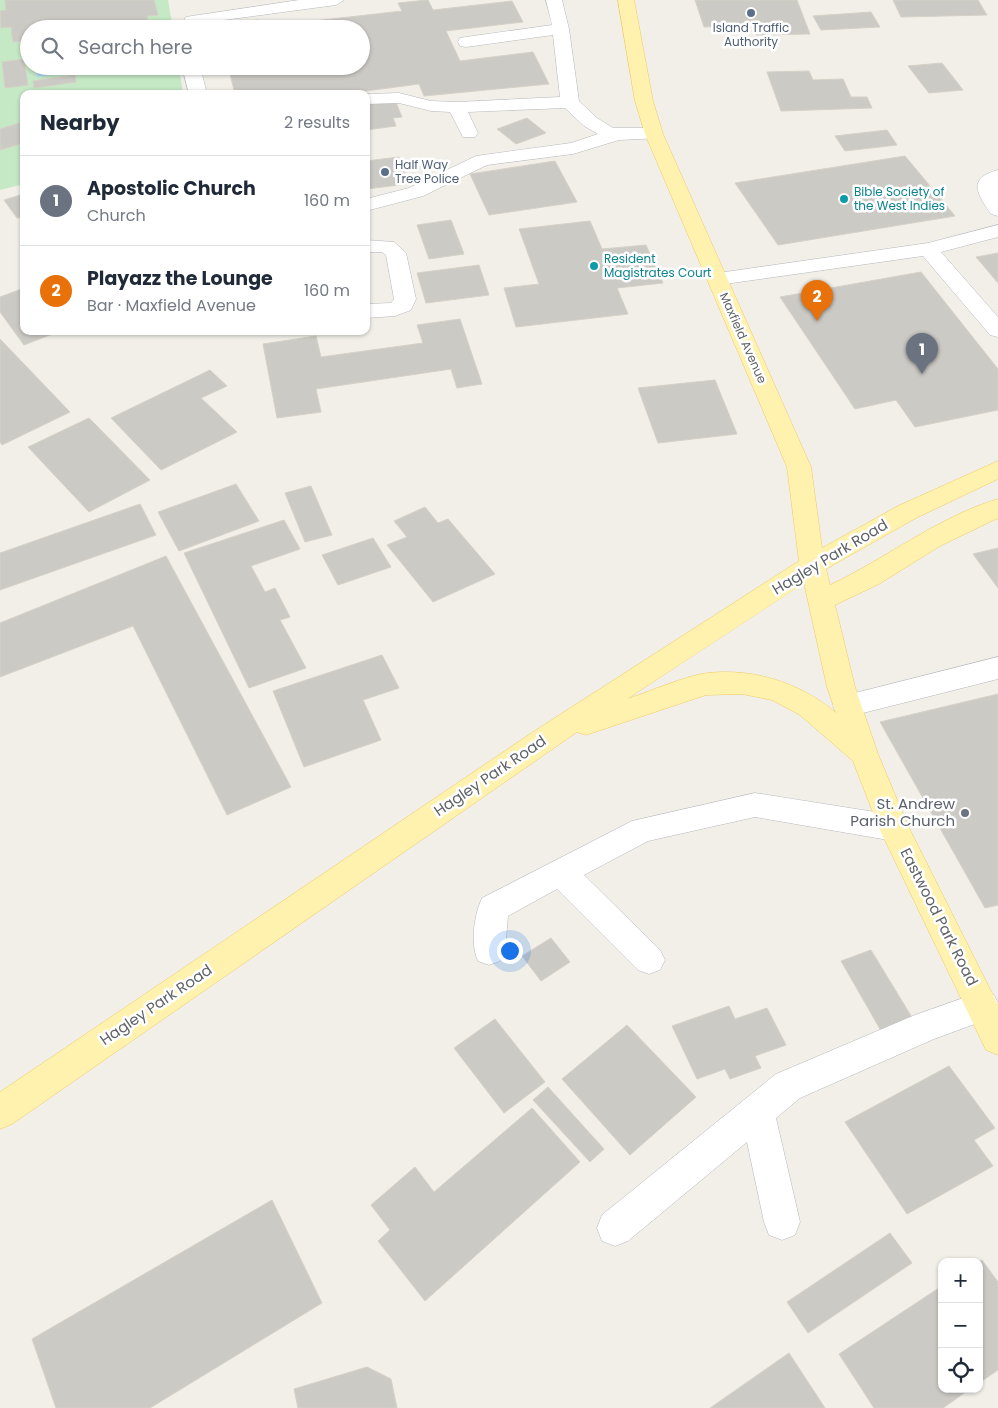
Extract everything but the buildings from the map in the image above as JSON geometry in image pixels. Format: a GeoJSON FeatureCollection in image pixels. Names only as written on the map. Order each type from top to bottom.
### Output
{"type":"FeatureCollection","features":[{"type":"Feature","properties":{"kind":"main road","name":"Maxfield Avenue"},"geometry":{"type":"LineString","coordinates":[[626,0],[644,101],[654,134],[799,467],[812,565]]}},
{"type":"Feature","properties":{"kind":"main road","name":"Hagley Park Road"},"geometry":{"type":"LineString","coordinates":[[0,1112],[542,740],[812,565],[908,512],[998,469]]}},
{"type":"Feature","properties":{"kind":"main road"},"geometry":{"type":"LineString","coordinates":[[822,600],[870,577],[931,540],[998,508]]}},
{"type":"Feature","properties":{"kind":"main road","name":"Eastwood Park Road"},"geometry":{"type":"LineString","coordinates":[[812,565],[822,600],[841,687],[864,754],[894,828],[998,1039]]}},
{"type":"Feature","properties":{"kind":"main road"},"geometry":{"type":"LineString","coordinates":[[542,740],[673,693],[706,684],[742,684],[778,691],[810,708],[864,754]]}},
{"type":"Feature","properties":{"kind":"lane"},"geometry":{"type":"LineString","coordinates":[[554,0],[561,30],[570,102],[600,131],[615,135]]}},
{"type":"Feature","properties":{"kind":"lane"},"geometry":{"type":"LineString","coordinates":[[196,20],[326,1]]}},
{"type":"Feature","properties":{"kind":"lane"},"geometry":{"type":"LineString","coordinates":[[466,42],[561,30]]}},
{"type":"Feature","properties":{"kind":"lane"},"geometry":{"type":"LineString","coordinates":[[193,75],[197,90]]}},
{"type":"Feature","properties":{"kind":"lane"},"geometry":{"type":"LineString","coordinates":[[370,100],[399,98],[431,106],[457,107],[570,102]]}},
{"type":"Feature","properties":{"kind":"lane"},"geometry":{"type":"LineString","coordinates":[[457,107],[469,133]]}},
{"type":"Feature","properties":{"kind":"lane"},"geometry":{"type":"LineString","coordinates":[[370,203],[416,192],[483,160],[573,148],[615,135],[654,134]]}},
{"type":"Feature","properties":{"kind":"lane"},"geometry":{"type":"LineString","coordinates":[[998,176],[987,183],[987,194],[998,210]]}},
{"type":"Feature","properties":{"kind":"lane"},"geometry":{"type":"LineString","coordinates":[[718,279],[928,249],[998,231]]}},
{"type":"Feature","properties":{"kind":"lane"},"geometry":{"type":"LineString","coordinates":[[370,246],[386,246],[396,253],[405,299],[404,305],[396,309],[370,311]]}},
{"type":"Feature","properties":{"kind":"lane"},"geometry":{"type":"LineString","coordinates":[[928,249],[998,330]]}},
{"type":"Feature","properties":{"kind":"lane"},"geometry":{"type":"LineString","coordinates":[[847,706],[998,668]]}},
{"type":"Feature","properties":{"kind":"lane"},"geometry":{"type":"LineString","coordinates":[[488,951],[493,908],[642,830],[755,805],[894,828]]}},
{"type":"Feature","properties":{"kind":"lane"},"geometry":{"type":"LineString","coordinates":[[561,873],[649,960]]}},
{"type":"Feature","properties":{"kind":"lane"},"geometry":{"type":"LineString","coordinates":[[615,1228],[788,1086],[927,1026],[983,1006]]}},
{"type":"Feature","properties":{"kind":"lane"},"geometry":{"type":"LineString","coordinates":[[758,1112],[782,1222]]}},
{"type":"Feature","properties":{"kind":"green space"},"geometry":{"type":"Polygon","coordinates":[[[0,0],[168,0],[171,20],[20,20],[20,60],[2,62],[5,88],[28,84],[27,75],[37,75],[37,77],[51,75],[75,75],[180,75],[182,90],[20,90],[20,123],[0,129],[0,0]],[[75,75],[34,81],[34,87],[76,82],[75,75]]]}},
{"type":"Feature","properties":{"kind":"green space"},"geometry":{"type":"Polygon","coordinates":[[[20,144],[20,185],[0,190],[0,150],[20,144]]]}},
{"type":"Feature","properties":{"kind":"place","name":"Island Traffic Authority"},"geometry":{"type":"Point","coordinates":[751,13]}},
{"type":"Feature","properties":{"kind":"place","name":"Half Way Tree Police"},"geometry":{"type":"Point","coordinates":[385,172]}},
{"type":"Feature","properties":{"kind":"place","name":"Bible Society of the West Indies"},"geometry":{"type":"Point","coordinates":[844,199]}},
{"type":"Feature","properties":{"kind":"place","name":"Resident Magistrates Court"},"geometry":{"type":"Point","coordinates":[594,266]}},
{"type":"Feature","properties":{"kind":"place","name":"Playazz the Lounge"},"geometry":{"type":"Point","coordinates":[817,321]}},
{"type":"Feature","properties":{"kind":"place","name":"Apostolic Church"},"geometry":{"type":"Point","coordinates":[922,374]}},
{"type":"Feature","properties":{"kind":"place","name":"St. Andrew Parish Church"},"geometry":{"type":"Point","coordinates":[965,813]}}]}
